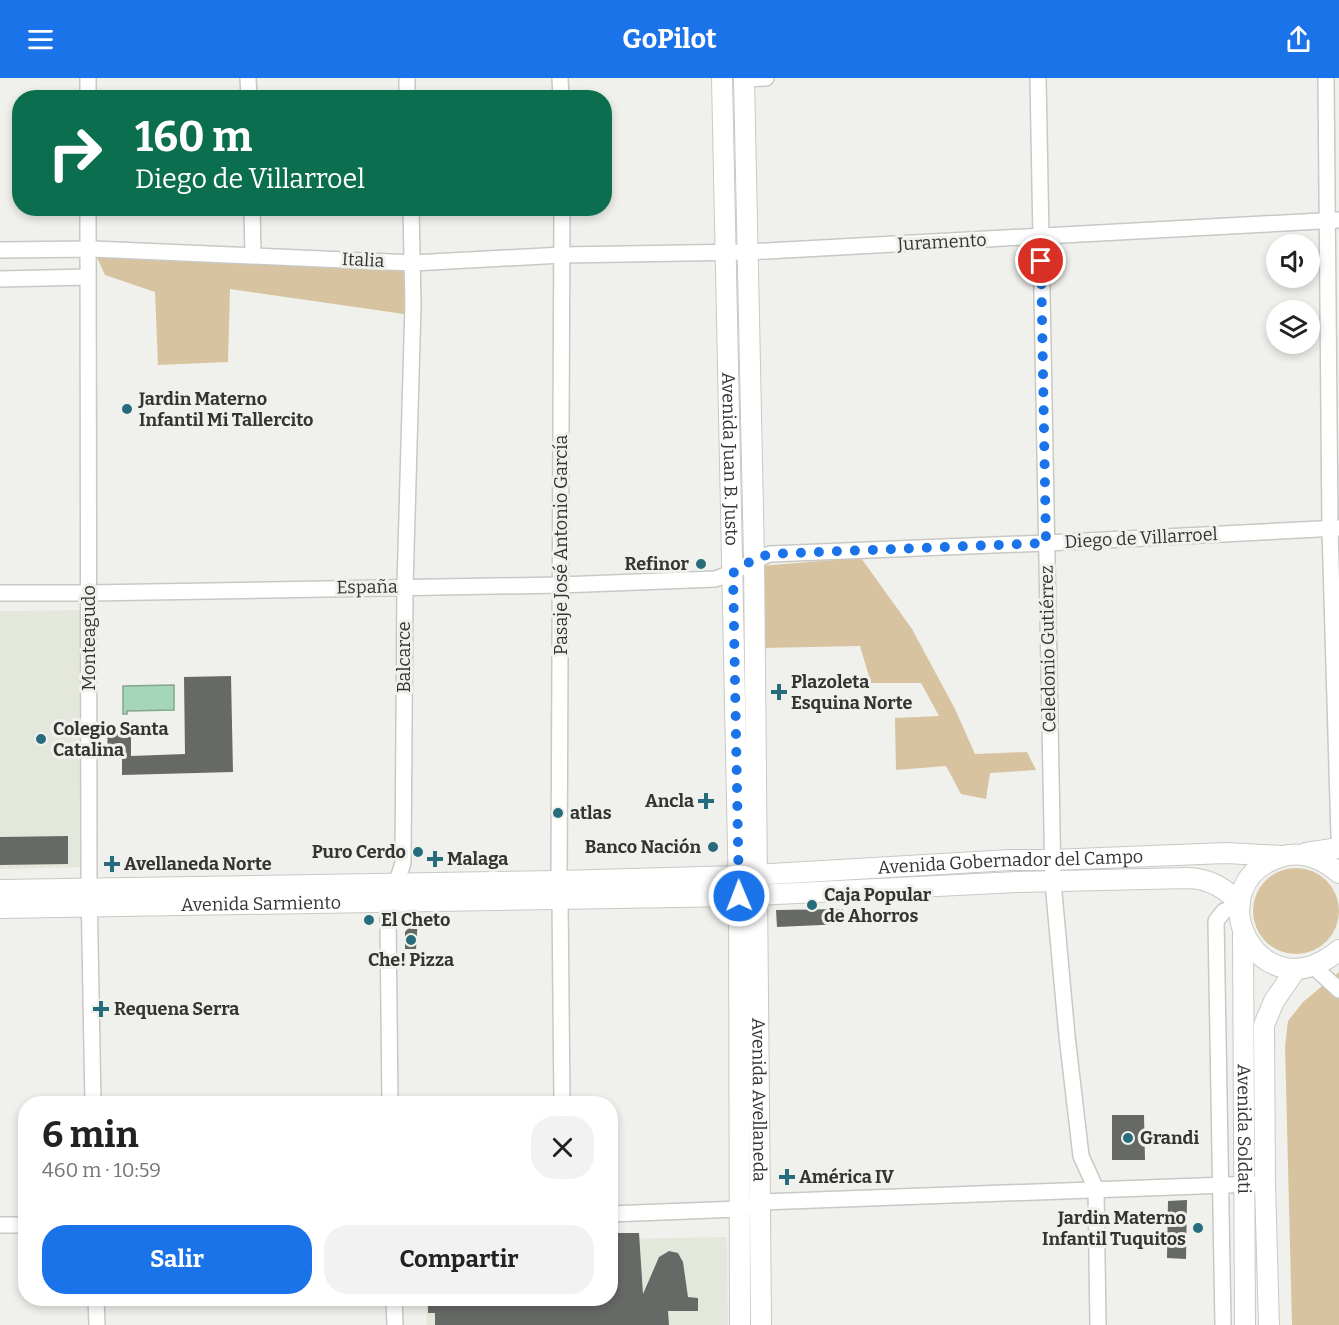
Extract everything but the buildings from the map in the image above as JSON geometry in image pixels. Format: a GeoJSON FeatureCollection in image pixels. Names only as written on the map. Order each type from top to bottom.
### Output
{"type":"FeatureCollection","features":[{"type":"Feature","properties":{"kind":"main road","name":"Avenida Juan B. Justo"},"geometry":{"type":"LineString","coordinates":[[722,78],[733,573],[748,875]]}},
{"type":"Feature","properties":{"kind":"main road","name":"Avenida Juan B. Justo"},"geometry":{"type":"LineString","coordinates":[[744,78],[754,559],[748,875]]}},
{"type":"Feature","properties":{"kind":"main road","name":"Avenida Gobernador del Campo"},"geometry":{"type":"LineString","coordinates":[[748,875],[1010,860],[1226,853],[1290,855],[1339,848]]}},
{"type":"Feature","properties":{"kind":"main road"},"geometry":{"type":"LineString","coordinates":[[1239,905],[1244,887],[1254,873],[1267,862],[1290,855],[1314,857],[1329,864],[1339,873]]}},
{"type":"Feature","properties":{"kind":"main road","name":"Avenida Sarmiento"},"geometry":{"type":"LineString","coordinates":[[0,890],[89,897],[390,902],[748,875]]}},
{"type":"Feature","properties":{"kind":"main road","name":"Avenida Avellaneda"},"geometry":{"type":"LineString","coordinates":[[740,1325],[739,1209],[748,875]]}},
{"type":"Feature","properties":{"kind":"main road","name":"Avenida Gobernador del Campo"},"geometry":{"type":"LineString","coordinates":[[748,896],[1053,882],[1199,879],[1209,880],[1221,887],[1239,905]]}},
{"type":"Feature","properties":{"kind":"main road","name":"Avenida Sarmiento"},"geometry":{"type":"LineString","coordinates":[[0,908],[89,897],[397,883],[748,896]]}},
{"type":"Feature","properties":{"kind":"main road","name":"Avenida Avellaneda"},"geometry":{"type":"LineString","coordinates":[[748,896],[760,1202],[760,1325]]}},
{"type":"Feature","properties":{"kind":"main road","name":"Avenida Soldati"},"geometry":{"type":"LineString","coordinates":[[1239,905],[1243,934],[1245,1325]]}},
{"type":"Feature","properties":{"kind":"main road"},"geometry":{"type":"LineString","coordinates":[[1243,934],[1252,948],[1264,959],[1280,966],[1305,967],[1327,960],[1339,950]]}},
{"type":"Feature","properties":{"kind":"main road","name":"Avenida Soldati"},"geometry":{"type":"LineString","coordinates":[[1269,1325],[1264,1025],[1274,1001],[1305,967]]}},
{"type":"Feature","properties":{"kind":"street"},"geometry":{"type":"LineString","coordinates":[[744,78],[766,78]]}},
{"type":"Feature","properties":{"kind":"street","name":"Celedonio Gutiérrez"},"geometry":{"type":"LineString","coordinates":[[1038,78],[1053,882],[1067,1036],[1082,1156],[1096,1189]]}},
{"type":"Feature","properties":{"kind":"street"},"geometry":{"type":"LineString","coordinates":[[1326,78],[1333,221],[1334,528],[1339,836]]}},
{"type":"Feature","properties":{"kind":"street","name":"Monteagudo"},"geometry":{"type":"LineString","coordinates":[[88,216],[89,897],[93,1096]]}},
{"type":"Feature","properties":{"kind":"street"},"geometry":{"type":"LineString","coordinates":[[252,216],[253,255]]}},
{"type":"Feature","properties":{"kind":"street","name":"Balcarce"},"geometry":{"type":"LineString","coordinates":[[390,1096],[388,919],[390,902],[403,863],[405,586],[413,304],[411,216]]}},
{"type":"Feature","properties":{"kind":"street","name":"Pasaje José Antonio García"},"geometry":{"type":"LineString","coordinates":[[561,216],[559,890],[562,1096]]}},
{"type":"Feature","properties":{"kind":"street","name":"Juramento"},"geometry":{"type":"LineString","coordinates":[[725,252],[1333,221]]}},
{"type":"Feature","properties":{"kind":"street","name":"Italia"},"geometry":{"type":"LineString","coordinates":[[0,250],[88,249],[412,262],[562,255],[725,252]]}},
{"type":"Feature","properties":{"kind":"street"},"geometry":{"type":"LineString","coordinates":[[0,279],[88,277]]}},
{"type":"Feature","properties":{"kind":"street","name":"Diego de Villarroel"},"geometry":{"type":"LineString","coordinates":[[733,573],[754,559],[770,554],[1334,528]]}},
{"type":"Feature","properties":{"kind":"street","name":"España"},"geometry":{"type":"LineString","coordinates":[[0,592],[89,593],[560,585],[715,579],[733,573]]}},
{"type":"Feature","properties":{"kind":"street"},"geometry":{"type":"LineString","coordinates":[[1223,1325],[1216,921],[1224,911],[1239,905]]}},
{"type":"Feature","properties":{"kind":"street"},"geometry":{"type":"LineString","coordinates":[[1305,967],[1339,990]]}},
{"type":"Feature","properties":{"kind":"street"},"geometry":{"type":"LineString","coordinates":[[618,1214],[739,1209],[760,1202],[1265,1184]]}},
{"type":"Feature","properties":{"kind":"street"},"geometry":{"type":"LineString","coordinates":[[1096,1189],[1098,1325]]}},
{"type":"Feature","properties":{"kind":"street"},"geometry":{"type":"LineString","coordinates":[[0,1225],[18,1225]]}},
{"type":"Feature","properties":{"kind":"street"},"geometry":{"type":"LineString","coordinates":[[96,1306],[97,1325]]}},
{"type":"Feature","properties":{"kind":"street"},"geometry":{"type":"LineString","coordinates":[[394,1306],[395,1325]]}},
{"type":"Feature","properties":{"kind":"shaded area"},"geometry":{"type":"Polygon","coordinates":[[[93,249],[407,271],[404,314],[230,289],[228,362],[158,365],[155,292],[105,275],[93,249]]]}},
{"type":"Feature","properties":{"kind":"shaded area"},"geometry":{"type":"Polygon","coordinates":[[[861,558],[912,629],[955,709],[975,754],[1027,752],[1036,770],[990,773],[986,799],[961,794],[946,766],[896,770],[895,718],[939,716],[921,683],[871,683],[860,646],[761,648],[759,566],[861,558]]]}},
{"type":"Feature","properties":{"kind":"shaded area","name":"Colegio Santa Catalina"},"geometry":{"type":"Polygon","coordinates":[[[81,610],[84,867],[0,869],[0,611],[81,610]]]}},
{"type":"Feature","properties":{"kind":"shaded area"},"geometry":{"type":"Polygon","coordinates":[[[174,685],[174,710],[127,711],[127,714],[123,714],[123,686],[174,685]]]}},
{"type":"Feature","properties":{"kind":"shaded area"},"geometry":{"type":"Polygon","coordinates":[[[1296,868],[1320,875],[1332,887],[1339,911],[1332,935],[1320,947],[1296,954],[1272,947],[1260,935],[1253,911],[1260,887],[1272,875],[1296,868]]]}},
{"type":"Feature","properties":{"kind":"shaded area"},"geometry":{"type":"Polygon","coordinates":[[[1339,972],[1339,1325],[1292,1325],[1285,1046],[1288,1021],[1303,1002],[1339,972]]]}},
{"type":"Feature","properties":{"kind":"shaded area"},"geometry":{"type":"Polygon","coordinates":[[[727,1237],[728,1325],[427,1325],[426,1306],[618,1306],[618,1239],[727,1237]]]}},
{"type":"Feature","properties":{"kind":"place","name":"Jardin Materno Infantil Mi Tallercito"},"geometry":{"type":"Point","coordinates":[127,409]}},
{"type":"Feature","properties":{"kind":"place","name":"Refinor"},"geometry":{"type":"Point","coordinates":[701,564]}},
{"type":"Feature","properties":{"kind":"place","name":"Plazoleta Esquina Norte"},"geometry":{"type":"Point","coordinates":[779,692]}},
{"type":"Feature","properties":{"kind":"place","name":"Colegio Santa Catalina"},"geometry":{"type":"Point","coordinates":[41,739]}},
{"type":"Feature","properties":{"kind":"place","name":"Ancla"},"geometry":{"type":"Point","coordinates":[706,801]}},
{"type":"Feature","properties":{"kind":"place","name":"atlas"},"geometry":{"type":"Point","coordinates":[558,813]}},
{"type":"Feature","properties":{"kind":"place","name":"Banco Nación"},"geometry":{"type":"Point","coordinates":[713,847]}},
{"type":"Feature","properties":{"kind":"place","name":"Puro Cerdo"},"geometry":{"type":"Point","coordinates":[418,852]}},
{"type":"Feature","properties":{"kind":"place","name":"Malaga"},"geometry":{"type":"Point","coordinates":[435,859]}},
{"type":"Feature","properties":{"kind":"place","name":"Avellaneda Norte"},"geometry":{"type":"Point","coordinates":[112,864]}},
{"type":"Feature","properties":{"kind":"place","name":"Caja Popular de Ahorros"},"geometry":{"type":"Point","coordinates":[812,905]}},
{"type":"Feature","properties":{"kind":"place","name":"El Cheto"},"geometry":{"type":"Point","coordinates":[369,920]}},
{"type":"Feature","properties":{"kind":"place","name":"Che! Pizza"},"geometry":{"type":"Point","coordinates":[411,940]}},
{"type":"Feature","properties":{"kind":"place","name":"Requena Serra"},"geometry":{"type":"Point","coordinates":[101,1009]}},
{"type":"Feature","properties":{"kind":"place","name":"Grandi"},"geometry":{"type":"Point","coordinates":[1128,1138]}},
{"type":"Feature","properties":{"kind":"place","name":"América IV"},"geometry":{"type":"Point","coordinates":[787,1177]}},
{"type":"Feature","properties":{"kind":"place","name":"Jardin Materno Infantil Tuquitos"},"geometry":{"type":"Point","coordinates":[1198,1228]}},
{"type":"Feature","properties":{"kind":"route"},"geometry":{"type":"LineString","coordinates":[[739,896],[733,573],[754,559],[770,554],[1046,543],[1041,261]]}}]}
